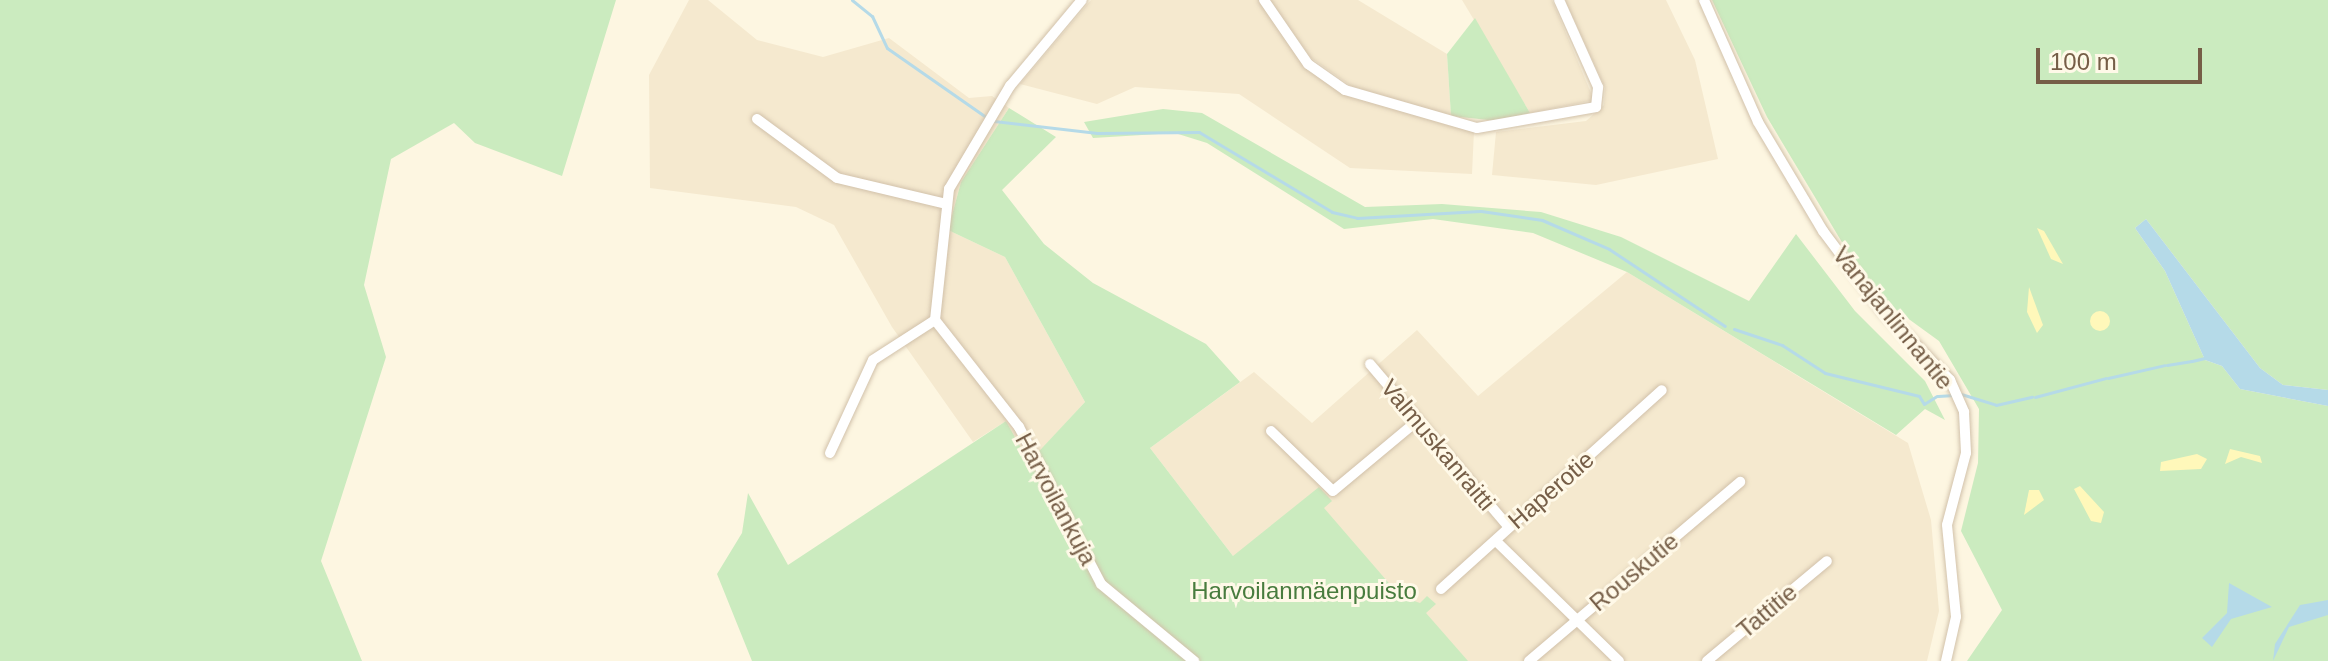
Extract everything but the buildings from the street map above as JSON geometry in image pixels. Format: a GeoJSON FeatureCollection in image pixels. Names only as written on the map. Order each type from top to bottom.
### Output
{"type":"FeatureCollection","features":[{"type":"Feature","properties":{"kind":"street"},"geometry":{"type":"LineString","coordinates":[[830,453],[873,360],[935,320],[946,204],[999,104],[1082,0]]}},
{"type":"Feature","properties":{"kind":"street"},"geometry":{"type":"LineString","coordinates":[[1264,0],[1308,64],[1345,90],[1477,128],[1596,107],[1598,87],[1559,0]]}},
{"type":"Feature","properties":{"kind":"street","name":"Vanajanlinnantie"},"geometry":{"type":"LineString","coordinates":[[1704,0],[1758,122],[1823,231],[1882,310],[1950,380],[1964,412],[1966,453],[1947,525],[1956,617],[1946,661]]}},
{"type":"Feature","properties":{"kind":"street"},"geometry":{"type":"LineString","coordinates":[[757,119],[837,178],[946,204]]}},
{"type":"Feature","properties":{"kind":"street","name":"Harvoilankuja"},"geometry":{"type":"LineString","coordinates":[[935,320],[1019,427],[1101,584],[1194,661]]}},
{"type":"Feature","properties":{"kind":"street","name":"Valmuskanraitti"},"geometry":{"type":"LineString","coordinates":[[1370,364],[1507,525]]}},
{"type":"Feature","properties":{"kind":"street","name":"Haperotie"},"geometry":{"type":"LineString","coordinates":[[1441,589],[1498,543],[1507,525],[1662,390]]}},
{"type":"Feature","properties":{"kind":"street"},"geometry":{"type":"LineString","coordinates":[[1271,431],[1333,491],[1417,421]]}},
{"type":"Feature","properties":{"kind":"street","name":"Rouskutie"},"geometry":{"type":"LineString","coordinates":[[1529,661],[1740,482]]}},
{"type":"Feature","properties":{"kind":"street","name":"Valmuskanraitti"},"geometry":{"type":"LineString","coordinates":[[1498,543],[1574,623],[1619,661]]}},
{"type":"Feature","properties":{"kind":"street","name":"Tattitie"},"geometry":{"type":"LineString","coordinates":[[1707,661],[1827,561]]}},
{"type":"Feature","properties":{"kind":"shaded area"},"geometry":{"type":"Polygon","coordinates":[[[689,0],[708,0],[757,40],[823,57],[889,38],[969,98],[992,96],[1009,108],[961,182],[948,230],[1005,257],[1085,402],[1029,463],[1006,421],[973,442],[892,327],[834,225],[796,207],[650,188],[649,75],[689,0]]]}},
{"type":"Feature","properties":{"kind":"shaded area"},"geometry":{"type":"Polygon","coordinates":[[[1091,0],[1262,0],[1307,65],[1345,92],[1474,131],[1472,174],[1350,168],[1239,94],[1135,87],[1097,104],[1020,84],[1091,0]]]}},
{"type":"Feature","properties":{"kind":"shaded area"},"geometry":{"type":"Polygon","coordinates":[[[1270,0],[1358,0],[1447,54],[1451,116],[1351,86],[1310,57],[1270,0]]]}},
{"type":"Feature","properties":{"kind":"shaded area"},"geometry":{"type":"Polygon","coordinates":[[[1462,0],[1552,0],[1594,100],[1530,113],[1462,0]]]}},
{"type":"Feature","properties":{"kind":"shaded area"},"geometry":{"type":"Polygon","coordinates":[[[1565,0],[1666,0],[1695,60],[1718,159],[1596,185],[1492,175],[1496,132],[1586,121],[1604,105],[1605,88],[1565,0]]]}},
{"type":"Feature","properties":{"kind":"shaded area"},"geometry":{"type":"Polygon","coordinates":[[[1627,272],[1908,443],[1931,520],[1939,611],[1927,661],[1421,661],[1233,556],[1150,448],[1254,372],[1312,423],[1417,330],[1478,396],[1627,272]]]}},
{"type":"Feature","properties":{"kind":"green space"},"geometry":{"type":"Polygon","coordinates":[[[0,0],[616,0],[562,176],[475,143],[454,123],[391,159],[364,285],[386,357],[321,561],[362,661],[0,661],[0,0]]]}},
{"type":"Feature","properties":{"kind":"green space"},"geometry":{"type":"Polygon","coordinates":[[[1712,0],[2328,0],[2328,390],[2283,385],[2260,368],[2146,219],[2135,228],[2165,271],[2205,360],[2222,366],[2240,389],[2328,406],[2328,661],[1967,661],[2002,610],[1961,531],[1978,463],[1979,409],[1939,341],[1888,304],[1855,264],[1767,117],[1712,0]]]}},
{"type":"Feature","properties":{"kind":"green space"},"geometry":{"type":"Polygon","coordinates":[[[1475,18],[1530,113],[1498,121],[1451,116],[1447,54],[1475,18]]]}},
{"type":"Feature","properties":{"kind":"green space","name":"Harvoilanmäenpuisto"},"geometry":{"type":"Polygon","coordinates":[[[1009,108],[1056,137],[1002,190],[1044,244],[1093,283],[1206,344],[1240,382],[1150,448],[1233,556],[1319,487],[1332,501],[1324,508],[1400,596],[1420,603],[1427,596],[1436,604],[1426,613],[1468,661],[752,661],[717,574],[742,533],[748,493],[788,565],[1006,421],[1029,462],[1085,402],[1005,257],[948,230],[961,182],[1009,108]]]}},
{"type":"Feature","properties":{"kind":"green space"},"geometry":{"type":"Polygon","coordinates":[[[1163,109],[1202,113],[1365,207],[1442,204],[1541,212],[1621,237],[1749,301],[1796,234],[1855,311],[1925,381],[1945,420],[1925,409],[1896,435],[1627,272],[1533,233],[1433,219],[1344,229],[1207,143],[1175,133],[1093,138],[1084,122],[1163,109]]]}},
{"type":"Feature","properties":{"kind":"sand"},"geometry":{"type":"Polygon","coordinates":[[[2037,228],[2044,231],[2063,264],[2051,259],[2037,228]]]}},
{"type":"Feature","properties":{"kind":"sand"},"geometry":{"type":"Polygon","coordinates":[[[2029,287],[2043,325],[2037,333],[2027,312],[2029,287]]]}},
{"type":"Feature","properties":{"kind":"sand"},"geometry":{"type":"Polygon","coordinates":[[[2100,311],[2107,314],[2110,321],[2107,328],[2100,331],[2093,328],[2090,321],[2093,314],[2100,311]]]}},
{"type":"Feature","properties":{"kind":"sand"},"geometry":{"type":"Polygon","coordinates":[[[2230,449],[2260,456],[2262,463],[2241,457],[2225,464],[2230,449]]]}},
{"type":"Feature","properties":{"kind":"sand"},"geometry":{"type":"Polygon","coordinates":[[[2197,454],[2207,459],[2201,469],[2160,471],[2161,462],[2197,454]]]}},
{"type":"Feature","properties":{"kind":"sand"},"geometry":{"type":"Polygon","coordinates":[[[2080,486],[2104,512],[2101,523],[2091,521],[2074,489],[2080,486]]]}},
{"type":"Feature","properties":{"kind":"sand"},"geometry":{"type":"Polygon","coordinates":[[[2029,490],[2039,490],[2044,500],[2024,515],[2029,490]]]}},
{"type":"Feature","properties":{"kind":"water"},"geometry":{"type":"Polygon","coordinates":[[[2146,219],[2260,368],[2283,385],[2328,390],[2328,406],[2240,389],[2222,366],[2205,360],[2165,271],[2135,228],[2146,219]]]}},
{"type":"Feature","properties":{"kind":"water"},"geometry":{"type":"Polygon","coordinates":[[[2229,583],[2272,607],[2231,619],[2212,647],[2202,638],[2227,613],[2229,583]]]}},
{"type":"Feature","properties":{"kind":"water"},"geometry":{"type":"Polygon","coordinates":[[[2328,600],[2328,615],[2289,627],[2273,661],[2275,644],[2300,605],[2328,600]]]}},
{"type":"Feature","properties":{"kind":"waterway"},"geometry":{"type":"LineString","coordinates":[[852,0],[872,16],[887,48],[986,117]]}},
{"type":"Feature","properties":{"kind":"waterway"},"geometry":{"type":"LineString","coordinates":[[994,121],[1097,133],[1199,132],[1332,212],[1357,218],[1480,211]]}},
{"type":"Feature","properties":{"kind":"waterway"},"geometry":{"type":"LineString","coordinates":[[1481,211],[1542,220],[1609,249],[1725,326]]}},
{"type":"Feature","properties":{"kind":"waterway"},"geometry":{"type":"LineString","coordinates":[[1734,329],[1782,345],[1825,373],[1919,396],[1924,404],[1937,396]]}},
{"type":"Feature","properties":{"kind":"waterway"},"geometry":{"type":"LineString","coordinates":[[2192,361],[2205,358]]}},
{"type":"Feature","properties":{"kind":"waterway"},"geometry":{"type":"LineString","coordinates":[[2167,365],[2192,361]]}},
{"type":"Feature","properties":{"kind":"waterway"},"geometry":{"type":"LineString","coordinates":[[2108,378],[2165,365]]}},
{"type":"Feature","properties":{"kind":"waterway"},"geometry":{"type":"LineString","coordinates":[[2035,397],[2106,378]]}},
{"type":"Feature","properties":{"kind":"waterway"},"geometry":{"type":"LineString","coordinates":[[1961,394],[1996,405],[2032,397]]}},
{"type":"Feature","properties":{"kind":"waterway"},"geometry":{"type":"LineString","coordinates":[[1938,396],[1954,395]]}}]}
